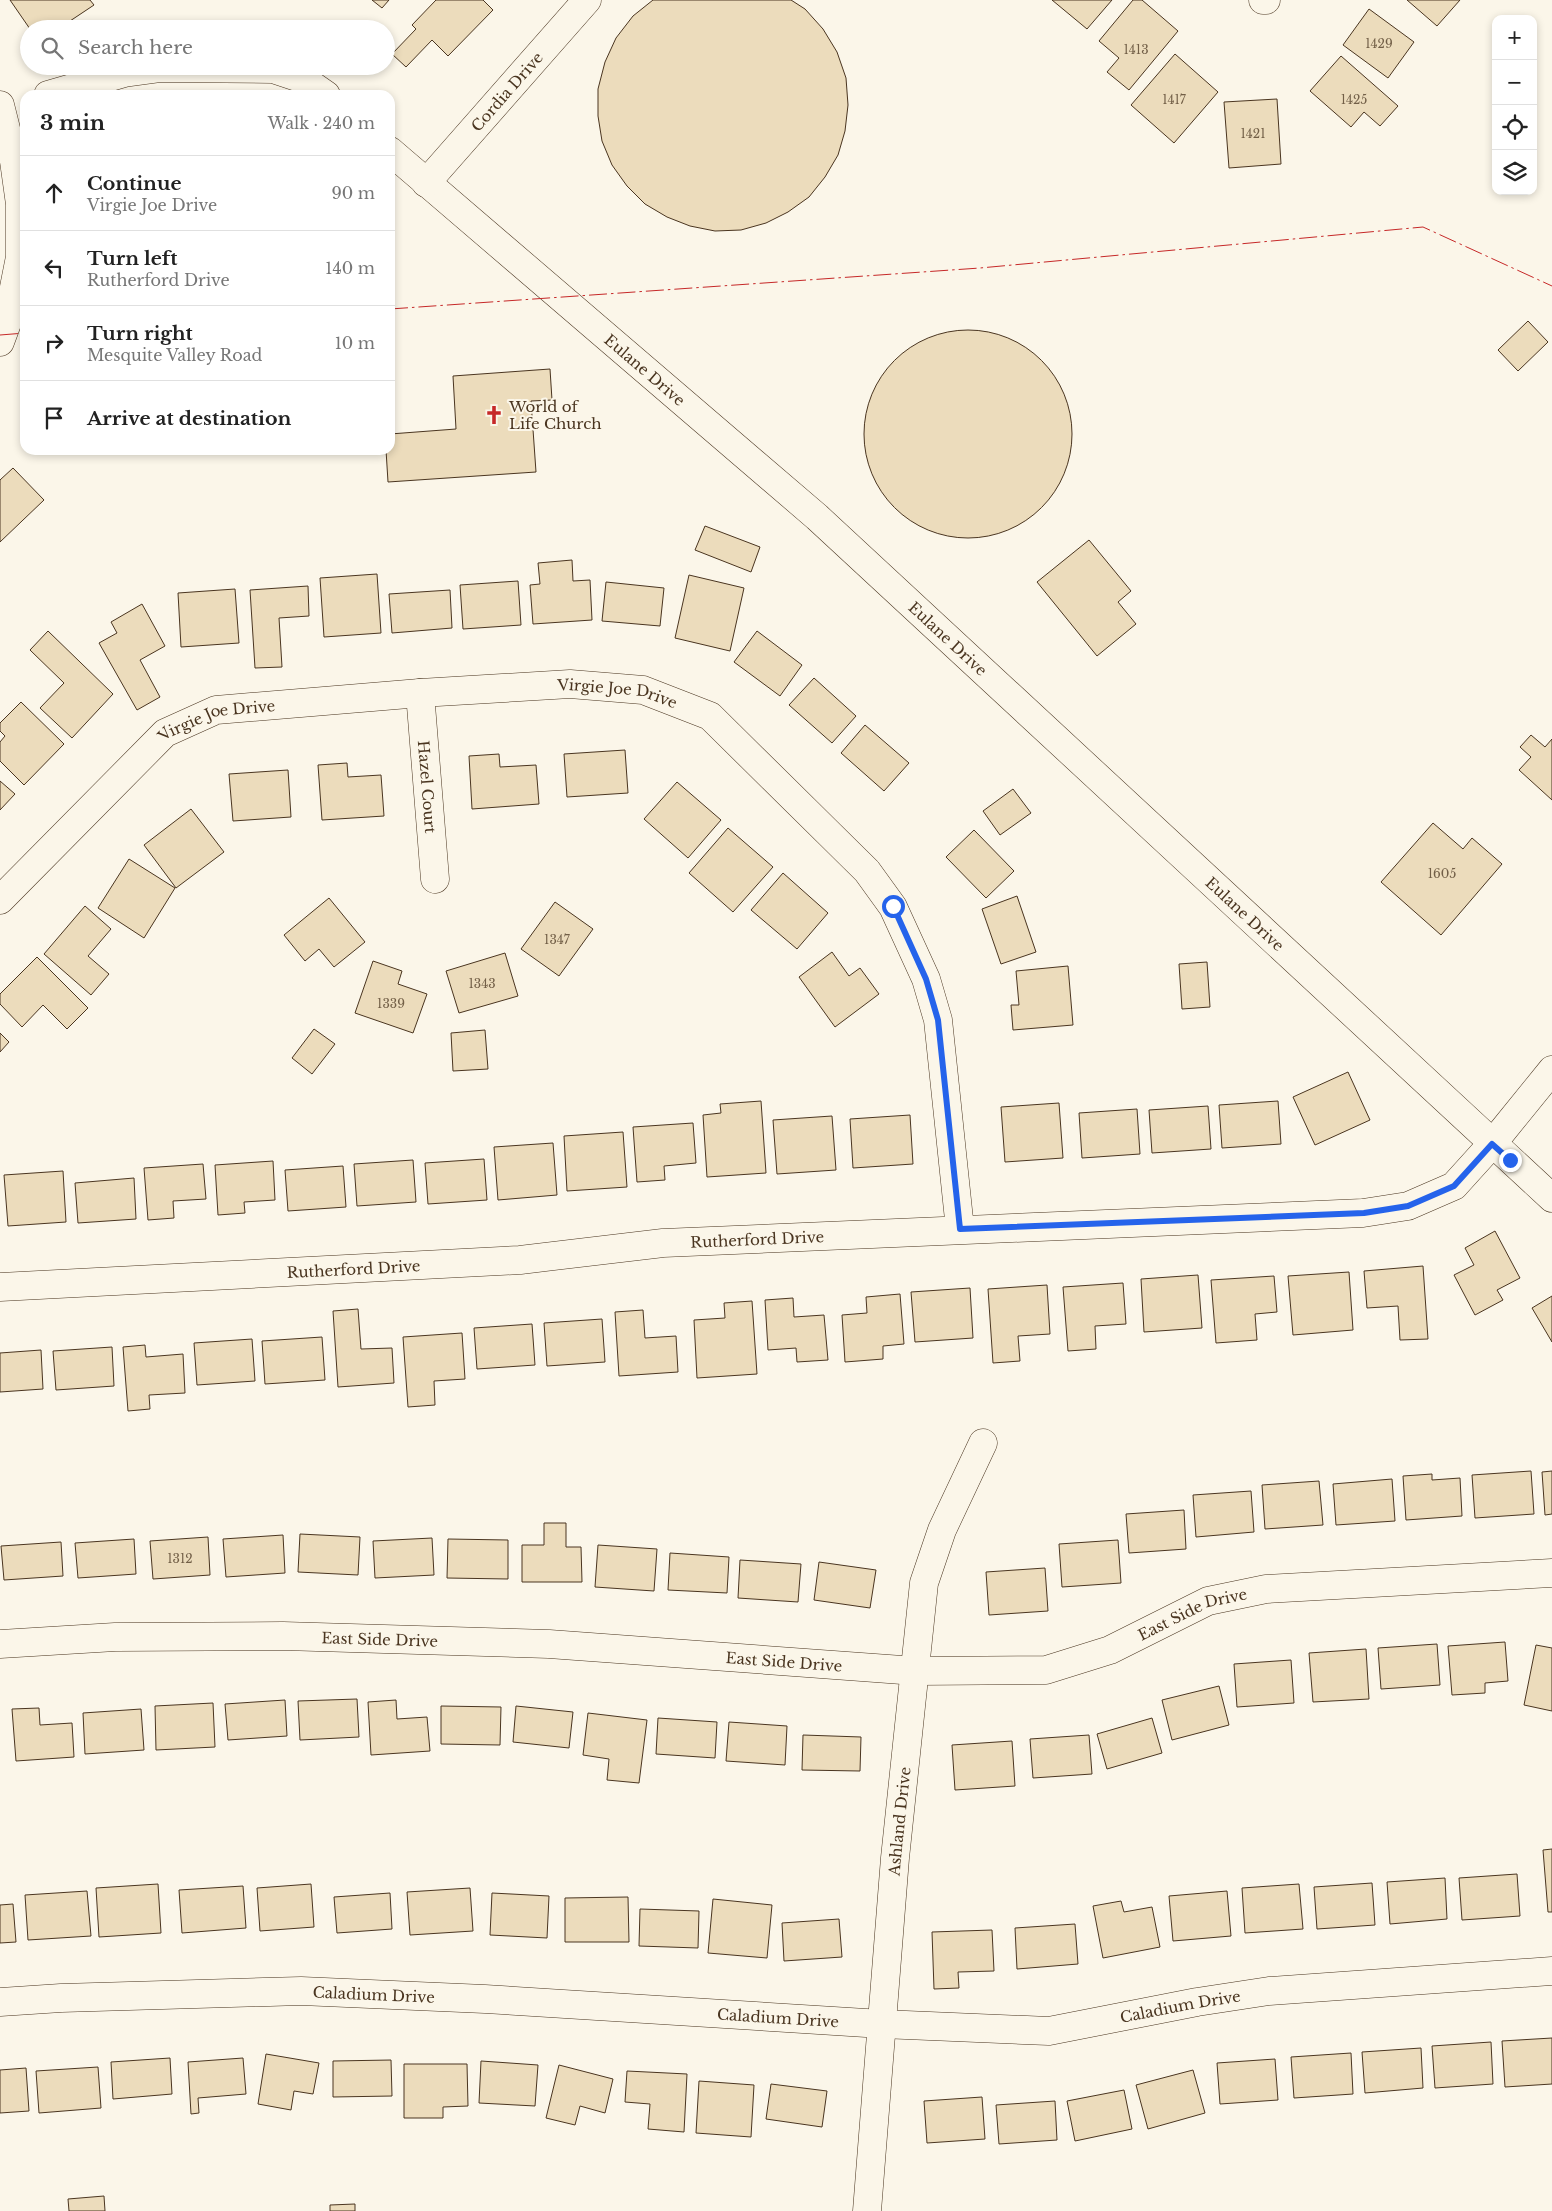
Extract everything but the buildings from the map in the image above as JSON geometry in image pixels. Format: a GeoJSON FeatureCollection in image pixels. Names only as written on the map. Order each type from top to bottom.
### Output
{"type":"FeatureCollection","features":[{"type":"Feature","properties":{"kind":"street","name":"Cordia Drive"},"geometry":{"type":"LineString","coordinates":[[426,183],[580,2]]}},
{"type":"Feature","properties":{"kind":"street"},"geometry":{"type":"LineString","coordinates":[[65,90],[117,75]]}},
{"type":"Feature","properties":{"kind":"street"},"geometry":{"type":"LineString","coordinates":[[291,75],[303,79],[319,90]]}},
{"type":"Feature","properties":{"kind":"street"},"geometry":{"type":"LineString","coordinates":[[0,342],[7,323],[20,257],[20,204],[9,106]]}},
{"type":"Feature","properties":{"kind":"street","name":"Eulane Drive"},"geometry":{"type":"LineString","coordinates":[[395,155],[817,517],[1552,1198]]}},
{"type":"Feature","properties":{"kind":"street","name":"Virgie Joe Drive"},"geometry":{"type":"LineString","coordinates":[[0,900],[165,733],[216,710],[420,693],[570,684],[643,690],[710,716],[867,871],[893,906],[926,979],[938,1020],[960,1229]]}},
{"type":"Feature","properties":{"kind":"street","name":"Hazel Court"},"geometry":{"type":"LineString","coordinates":[[420,693],[435,879]]}},
{"type":"Feature","properties":{"kind":"street","name":"Rutherford Drive"},"geometry":{"type":"LineString","coordinates":[[0,1287],[520,1260],[663,1243],[1364,1213],[1408,1206],[1454,1186],[1492,1144],[1552,1070]]}},
{"type":"Feature","properties":{"kind":"street","name":"Ashland Drive"},"geometry":{"type":"LineString","coordinates":[[867,2211],[895,1858],[924,1583],[942,1530],[983,1443]]}},
{"type":"Feature","properties":{"kind":"street","name":"East Side Drive"},"geometry":{"type":"LineString","coordinates":[[0,1644],[115,1637],[283,1636],[549,1644],[916,1671],[1046,1670],[1110,1650],[1208,1601],[1266,1588],[1552,1573]]}},
{"type":"Feature","properties":{"kind":"street","name":"Caladium Drive"},"geometry":{"type":"LineString","coordinates":[[0,2002],[61,1998],[301,1991],[485,1999],[882,2024],[1049,2031],[1197,2002],[1269,1991],[1552,1971]]}},
{"type":"Feature","properties":{"kind":"power"},"geometry":{"type":"LineString","coordinates":[[395,309],[980,268],[1423,227],[1552,286]]}},
{"type":"Feature","properties":{"kind":"power"},"geometry":{"type":"LineString","coordinates":[[0,335],[20,333]]}},
{"type":"Feature","properties":{"kind":"place","name":"World of Life Church"},"geometry":{"type":"Point","coordinates":[494,415]}},
{"type":"Feature","properties":{"kind":"route"},"geometry":{"type":"LineString","coordinates":[[893,906],[926,979],[938,1020],[960,1229],[1364,1213],[1408,1206],[1454,1186],[1492,1144],[1510,1160]]}}]}
